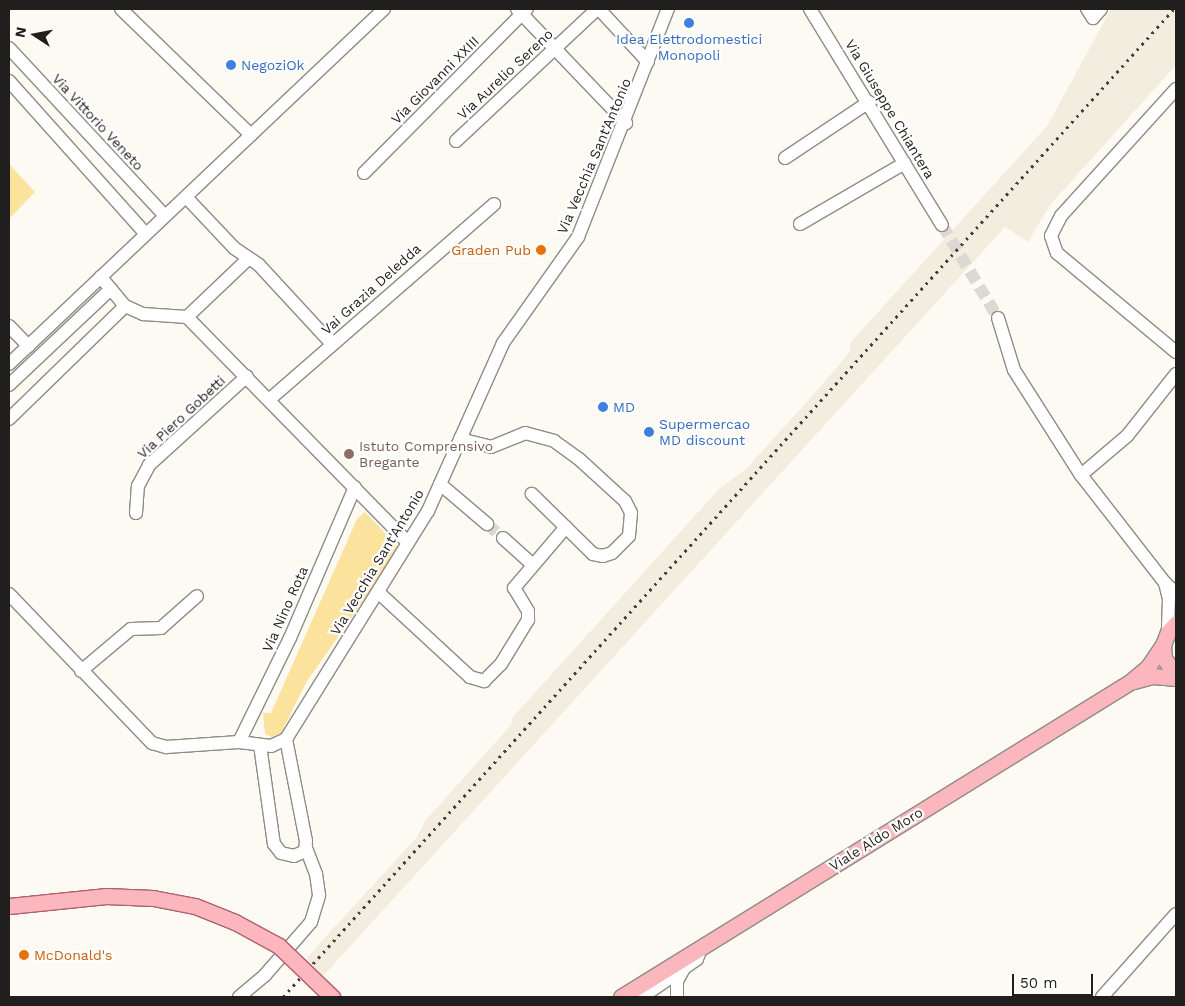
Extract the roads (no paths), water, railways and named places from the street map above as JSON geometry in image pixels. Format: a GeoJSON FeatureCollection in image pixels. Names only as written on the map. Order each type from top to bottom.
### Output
{"type":"FeatureCollection","features":[{"type":"Feature","properties":{"kind":"main road"},"geometry":{"type":"LineString","coordinates":[[1169,633],[1164,658],[1176,677]]}},
{"type":"Feature","properties":{"kind":"main road","name":"Viale Aldo Moro"},"geometry":{"type":"LineString","coordinates":[[621,997],[1130,682],[1148,667],[1169,633]]}},
{"type":"Feature","properties":{"kind":"main road","name":"Viale Aldo Moro"},"geometry":{"type":"LineString","coordinates":[[1130,682],[1153,676],[1176,677]]}},
{"type":"Feature","properties":{"kind":"main road"},"geometry":{"type":"LineString","coordinates":[[9,906],[106,896],[153,898],[196,906],[235,922],[278,946],[332,997]]}},
{"type":"Feature","properties":{"kind":"street"},"geometry":{"type":"LineString","coordinates":[[121,9],[251,135]]}},
{"type":"Feature","properties":{"kind":"street"},"geometry":{"type":"LineString","coordinates":[[598,9],[648,62]]}},
{"type":"Feature","properties":{"kind":"street","name":"Via Aurelio Sereno"},"geometry":{"type":"LineString","coordinates":[[456,141],[598,9]]}},
{"type":"Feature","properties":{"kind":"street","name":"Via Vecchia Sant'Antonio"},"geometry":{"type":"LineString","coordinates":[[286,739],[408,543],[440,484],[503,343],[578,237],[626,123],[668,9]]}},
{"type":"Feature","properties":{"kind":"street","name":"Via Giuseppe Chiantera"},"geometry":{"type":"LineString","coordinates":[[810,9],[869,102],[942,225]]}},
{"type":"Feature","properties":{"kind":"street"},"geometry":{"type":"LineString","coordinates":[[1087,9],[1093,18],[1101,9]]}},
{"type":"Feature","properties":{"kind":"street"},"geometry":{"type":"LineString","coordinates":[[9,364],[251,135],[376,11]]}},
{"type":"Feature","properties":{"kind":"street"},"geometry":{"type":"LineString","coordinates":[[522,11],[554,49],[626,123]]}},
{"type":"Feature","properties":{"kind":"street","name":"Via Giovanni XXIII"},"geometry":{"type":"LineString","coordinates":[[364,172],[522,11]]}},
{"type":"Feature","properties":{"kind":"street","name":"Via Vittorio Veneto"},"geometry":{"type":"LineString","coordinates":[[9,48],[165,216]]}},
{"type":"Feature","properties":{"kind":"street"},"geometry":{"type":"LineString","coordinates":[[9,81],[146,234]]}},
{"type":"Feature","properties":{"kind":"street"},"geometry":{"type":"LineString","coordinates":[[1176,89],[1061,216],[1051,236],[1057,253],[1176,352]]}},
{"type":"Feature","properties":{"kind":"street"},"geometry":{"type":"LineString","coordinates":[[785,158],[869,102]]}},
{"type":"Feature","properties":{"kind":"street"},"geometry":{"type":"LineString","coordinates":[[800,224],[905,163]]}},
{"type":"Feature","properties":{"kind":"street"},"geometry":{"type":"LineString","coordinates":[[186,196],[234,248],[259,265],[332,344]]}},
{"type":"Feature","properties":{"kind":"street","name":"Vai Grazia Deledda"},"geometry":{"type":"LineString","coordinates":[[270,399],[494,204]]}},
{"type":"Feature","properties":{"kind":"street"},"geometry":{"type":"LineString","coordinates":[[101,277],[126,306],[143,314],[187,317],[248,259]]}},
{"type":"Feature","properties":{"kind":"street"},"geometry":{"type":"LineString","coordinates":[[9,385],[111,289]]}},
{"type":"Feature","properties":{"kind":"street"},"geometry":{"type":"LineString","coordinates":[[9,419],[126,306]]}},
{"type":"Feature","properties":{"kind":"street","name":"Via Piero Gobetti"},"geometry":{"type":"LineString","coordinates":[[187,317],[270,399],[408,543]]}},
{"type":"Feature","properties":{"kind":"street"},"geometry":{"type":"LineString","coordinates":[[998,318],[1014,370],[1081,475],[1165,583],[1176,593]]}},
{"type":"Feature","properties":{"kind":"street"},"geometry":{"type":"LineString","coordinates":[[9,326],[28,346]]}},
{"type":"Feature","properties":{"kind":"street"},"geometry":{"type":"LineString","coordinates":[[1081,475],[1127,436],[1176,374]]}},
{"type":"Feature","properties":{"kind":"street","name":"Via Piero Gobetti"},"geometry":{"type":"LineString","coordinates":[[136,513],[138,486],[149,465],[247,376]]}},
{"type":"Feature","properties":{"kind":"street"},"geometry":{"type":"LineString","coordinates":[[460,439],[490,447],[525,433],[554,441],[586,465],[625,501],[631,513],[628,536],[612,553],[603,556],[586,550],[566,527],[532,494]]}},
{"type":"Feature","properties":{"kind":"street"},"geometry":{"type":"LineString","coordinates":[[440,484],[487,524]]}},
{"type":"Feature","properties":{"kind":"street","name":"Via Nino Rota"},"geometry":{"type":"LineString","coordinates":[[239,742],[290,638],[355,486]]}},
{"type":"Feature","properties":{"kind":"street"},"geometry":{"type":"LineString","coordinates":[[378,592],[470,677],[479,682],[501,664],[528,620],[525,604],[514,588],[566,527]]}},
{"type":"Feature","properties":{"kind":"street"},"geometry":{"type":"LineString","coordinates":[[503,538],[533,564]]}},
{"type":"Feature","properties":{"kind":"street"},"geometry":{"type":"LineString","coordinates":[[1165,583],[1169,599],[1169,633]]}},
{"type":"Feature","properties":{"kind":"street"},"geometry":{"type":"LineString","coordinates":[[9,594],[152,743],[166,747],[239,742],[260,745],[278,744],[286,739],[306,848],[316,874],[319,895],[312,922],[264,975],[239,997]]}},
{"type":"Feature","properties":{"kind":"street"},"geometry":{"type":"LineString","coordinates":[[81,671],[131,629],[161,628],[197,596]]}},
{"type":"Feature","properties":{"kind":"street"},"geometry":{"type":"LineString","coordinates":[[260,745],[274,844],[288,855],[301,854],[306,848]]}},
{"type":"Feature","properties":{"kind":"street"},"geometry":{"type":"LineString","coordinates":[[1102,997],[1176,914]]}},
{"type":"Feature","properties":{"kind":"street"},"geometry":{"type":"LineString","coordinates":[[645,995],[697,960],[701,948]]}},
{"type":"Feature","properties":{"kind":"street"},"geometry":{"type":"LineString","coordinates":[[677,997],[677,981],[683,970]]}},
{"type":"Feature","properties":{"kind":"street"},"geometry":{"type":"LineString","coordinates":[[645,995],[661,992],[669,997]]}},
{"type":"Feature","properties":{"kind":"tunnel"},"geometry":{"type":"LineString","coordinates":[[942,225],[998,318]]}},
{"type":"Feature","properties":{"kind":"tunnel"},"geometry":{"type":"LineString","coordinates":[[487,524],[503,538]]}},
{"type":"Feature","properties":{"kind":"railway"},"geometry":{"type":"LineString","coordinates":[[283,997],[1174,9]]}},
{"type":"Feature","properties":{"kind":"place","name":"Idea Elettrodomestici Monopoli"},"geometry":{"type":"Point","coordinates":[689,23]}},
{"type":"Feature","properties":{"kind":"place","name":"NegoziOk"},"geometry":{"type":"Point","coordinates":[231,65]}},
{"type":"Feature","properties":{"kind":"place","name":"Graden Pub"},"geometry":{"type":"Point","coordinates":[541,250]}},
{"type":"Feature","properties":{"kind":"place","name":"MD"},"geometry":{"type":"Point","coordinates":[603,407]}},
{"type":"Feature","properties":{"kind":"place","name":"Supermercao MD discount"},"geometry":{"type":"Point","coordinates":[649,432]}},
{"type":"Feature","properties":{"kind":"place","name":"Istuto Comprensivo Bregante"},"geometry":{"type":"Point","coordinates":[349,454]}},
{"type":"Feature","properties":{"kind":"place","name":"McDonald's"},"geometry":{"type":"Point","coordinates":[24,955]}}]}
